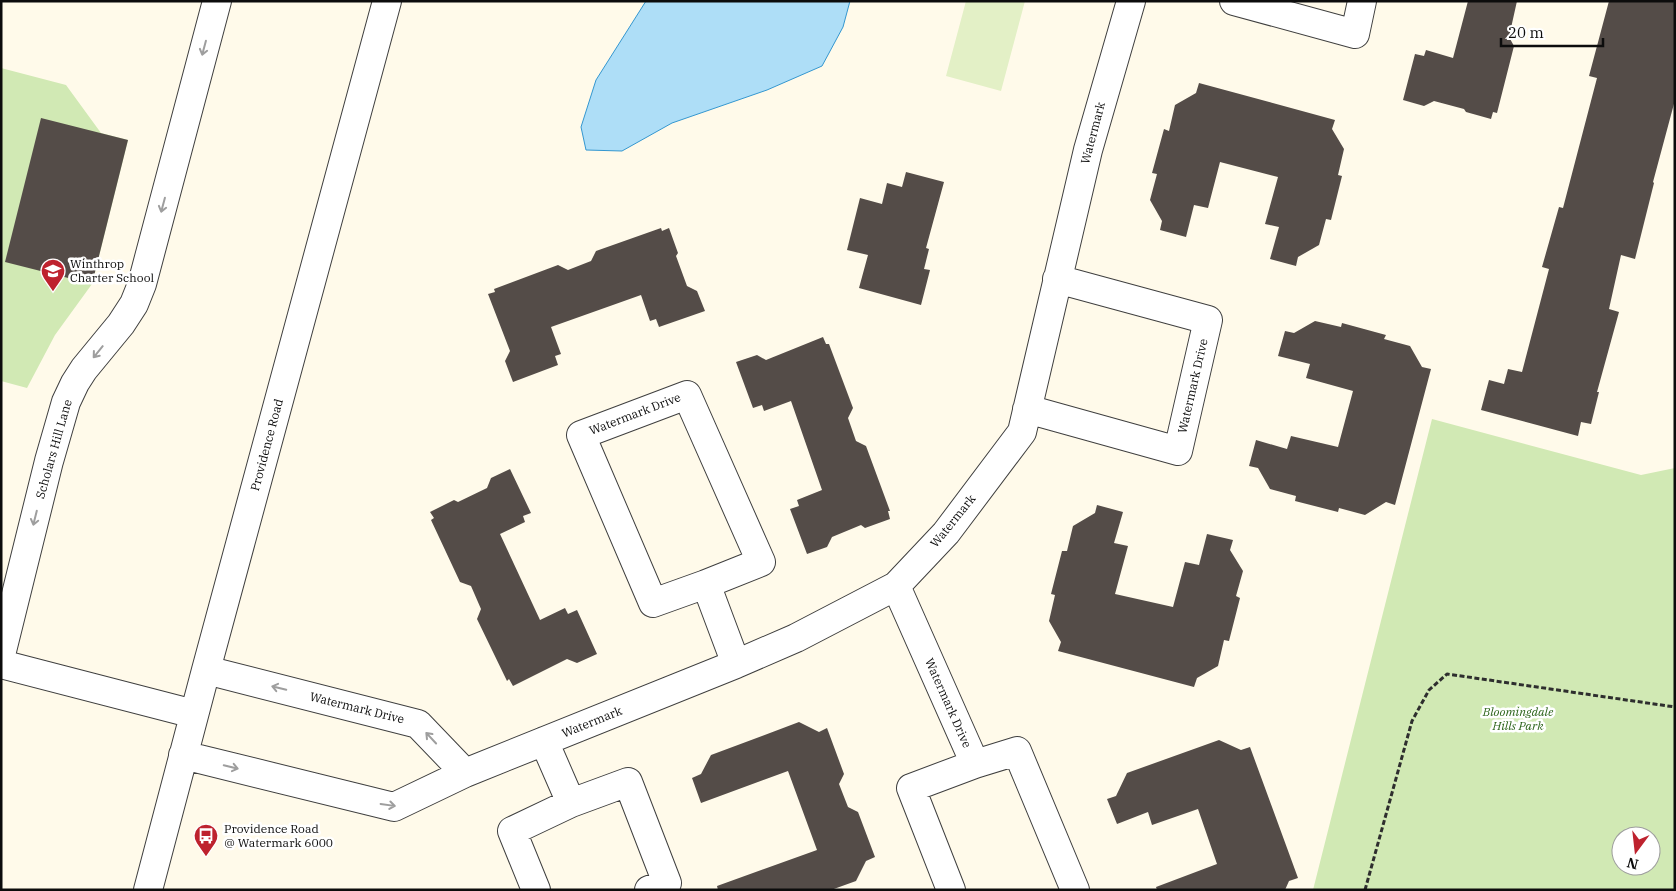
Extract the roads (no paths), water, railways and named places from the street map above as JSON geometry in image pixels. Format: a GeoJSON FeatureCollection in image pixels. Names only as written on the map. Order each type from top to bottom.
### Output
{"type":"FeatureCollection","features":[{"type":"Feature","properties":{"kind":"street","name":"Scholars Hill Lane"},"geometry":{"type":"LineString","coordinates":[[1,655],[49,460],[66,402],[84,369],[121,324],[134,304],[142,284],[217,1]]}},
{"type":"Feature","properties":{"kind":"street","name":"Providence Road"},"geometry":{"type":"LineString","coordinates":[[148,890],[388,1]]}},
{"type":"Feature","properties":{"kind":"street","name":"Watermark"},"geometry":{"type":"LineString","coordinates":[[465,773],[796,638],[896,586],[946,533],[1022,432],[1088,150],[1131,1]]}},
{"type":"Feature","properties":{"kind":"street"},"geometry":{"type":"LineString","coordinates":[[1234,1],[1355,34],[1362,1]]}},
{"type":"Feature","properties":{"kind":"street","name":"Watermark Drive"},"geometry":{"type":"LineString","coordinates":[[1027,409],[1178,451],[1208,320],[1057,279]]}},
{"type":"Feature","properties":{"kind":"street","name":"Watermark Drive"},"geometry":{"type":"LineString","coordinates":[[687,395],[761,562],[706,584],[653,603],[581,434],[687,395]]}},
{"type":"Feature","properties":{"kind":"street"},"geometry":{"type":"LineString","coordinates":[[706,584],[736,664]]}},
{"type":"Feature","properties":{"kind":"street","name":"Watermark Drive"},"geometry":{"type":"LineString","coordinates":[[896,586],[975,764]]}},
{"type":"Feature","properties":{"kind":"street"},"geometry":{"type":"LineString","coordinates":[[1,664],[194,714]]}},
{"type":"Feature","properties":{"kind":"street","name":"Watermark Drive"},"geometry":{"type":"LineString","coordinates":[[206,670],[418,724],[465,773]]}},
{"type":"Feature","properties":{"kind":"street"},"geometry":{"type":"LineString","coordinates":[[544,741],[572,803]]}},
{"type":"Feature","properties":{"kind":"street","name":"Watermark Drive"},"geometry":{"type":"LineString","coordinates":[[951,890],[911,788],[975,764],[1017,751],[1075,890]]}},
{"type":"Feature","properties":{"kind":"street"},"geometry":{"type":"LineString","coordinates":[[183,755],[394,807],[465,773]]}},
{"type":"Feature","properties":{"kind":"street"},"geometry":{"type":"LineString","coordinates":[[536,890],[512,831],[572,803],[628,782],[667,883],[649,890]]}},
{"type":"Feature","properties":{"kind":"water"},"geometry":{"type":"Polygon","coordinates":[[[646,1],[850,1],[843,27],[822,66],[767,90],[672,123],[622,151],[586,150],[581,127],[596,80],[646,1]]]}},
{"type":"Feature","properties":{"kind":"place","name":"Winthrop Charter School"},"geometry":{"type":"Point","coordinates":[53,292]}},
{"type":"Feature","properties":{"kind":"place","name":"Providence Road @ Watermark 6000"},"geometry":{"type":"Point","coordinates":[206,857]}},
{"type":"Feature","properties":{"kind":"park label","name":"Bloomingdale Hills Park"},"geometry":{"type":"Point","coordinates":[1518,719]}}]}
